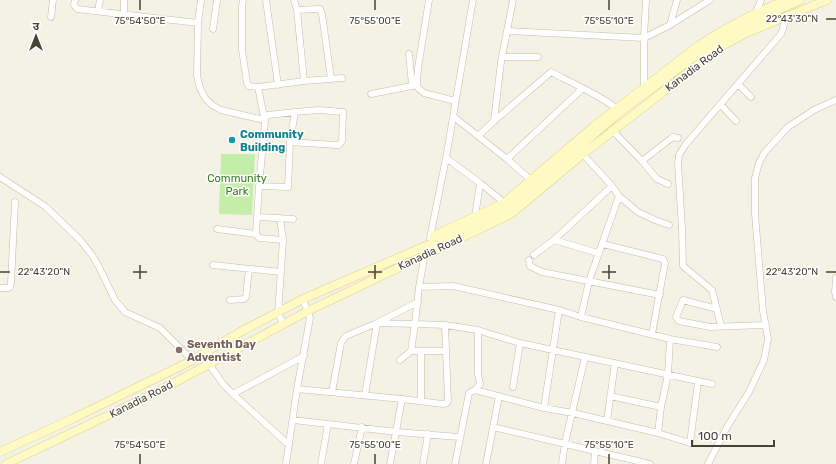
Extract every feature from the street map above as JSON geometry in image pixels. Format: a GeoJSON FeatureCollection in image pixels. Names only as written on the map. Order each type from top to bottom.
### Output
{"type":"FeatureCollection","features":[{"type":"Feature","properties":{"kind":"main road"},"geometry":{"type":"LineString","coordinates":[[736,27],[756,12],[787,0]]}},
{"type":"Feature","properties":{"kind":"main road","name":"Kanadia Road"},"geometry":{"type":"LineString","coordinates":[[0,452],[72,419],[192,360],[242,331],[278,314],[303,299],[343,281],[409,257],[424,255],[511,214],[580,150],[595,129],[644,90],[716,38],[736,27],[800,0]]}},
{"type":"Feature","properties":{"kind":"main road","name":"Kanadia Road"},"geometry":{"type":"LineString","coordinates":[[6,464],[157,392],[308,311],[347,292],[409,257],[429,241],[506,205],[534,182],[612,130],[722,46],[746,33],[827,0]]}},
{"type":"Feature","properties":{"kind":"main road"},"geometry":{"type":"LineString","coordinates":[[534,182],[595,129]]}},
{"type":"Feature","properties":{"kind":"main road"},"geometry":{"type":"LineString","coordinates":[[343,281],[347,292]]}},
{"type":"Feature","properties":{"kind":"main road"},"geometry":{"type":"LineString","coordinates":[[72,419],[77,430]]}},
{"type":"Feature","properties":{"kind":"street"},"geometry":{"type":"LineString","coordinates":[[51,17],[53,0]]}},
{"type":"Feature","properties":{"kind":"street"},"geometry":{"type":"LineString","coordinates":[[75,0],[74,5],[76,9],[198,23]]}},
{"type":"Feature","properties":{"kind":"street"},"geometry":{"type":"LineString","coordinates":[[98,11],[100,0]]}},
{"type":"Feature","properties":{"kind":"street"},"geometry":{"type":"LineString","coordinates":[[124,0],[124,14]]}},
{"type":"Feature","properties":{"kind":"street"},"geometry":{"type":"LineString","coordinates":[[201,0],[198,23],[197,76],[200,88],[205,98],[212,105],[221,110],[259,118],[264,118],[268,115],[320,110],[343,112],[342,141],[339,145],[290,142]]}},
{"type":"Feature","properties":{"kind":"street"},"geometry":{"type":"LineString","coordinates":[[213,29],[217,0]]}},
{"type":"Feature","properties":{"kind":"street"},"geometry":{"type":"LineString","coordinates":[[243,0],[242,50],[247,83],[251,87],[258,88],[304,81],[342,78]]}},
{"type":"Feature","properties":{"kind":"street"},"geometry":{"type":"LineString","coordinates":[[266,0],[278,85]]}},
{"type":"Feature","properties":{"kind":"street"},"geometry":{"type":"LineString","coordinates":[[294,0],[304,81]]}},
{"type":"Feature","properties":{"kind":"street"},"geometry":{"type":"LineString","coordinates":[[415,85],[429,0]]}},
{"type":"Feature","properties":{"kind":"street"},"geometry":{"type":"LineString","coordinates":[[411,351],[424,255],[429,241],[454,117],[455,101],[473,0]]}},
{"type":"Feature","properties":{"kind":"street"},"geometry":{"type":"LineString","coordinates":[[494,121],[502,57],[513,0]]}},
{"type":"Feature","properties":{"kind":"street"},"geometry":{"type":"LineString","coordinates":[[644,90],[646,0]]}},
{"type":"Feature","properties":{"kind":"street"},"geometry":{"type":"LineString","coordinates":[[670,25],[677,0]]}},
{"type":"Feature","properties":{"kind":"street"},"geometry":{"type":"LineString","coordinates":[[507,31],[644,38],[670,25],[710,0]]}},
{"type":"Feature","properties":{"kind":"street"},"geometry":{"type":"LineString","coordinates":[[753,21],[761,0]]}},
{"type":"Feature","properties":{"kind":"street"},"geometry":{"type":"LineString","coordinates":[[296,10],[320,10],[322,14],[331,79]]}},
{"type":"Feature","properties":{"kind":"street"},"geometry":{"type":"LineString","coordinates":[[721,326],[712,290],[683,266],[678,163],[679,155],[686,144],[781,34],[785,17]]}},
{"type":"Feature","properties":{"kind":"street"},"geometry":{"type":"LineString","coordinates":[[409,54],[415,85],[424,93],[455,101]]}},
{"type":"Feature","properties":{"kind":"street"},"geometry":{"type":"LineString","coordinates":[[502,57],[538,57]]}},
{"type":"Feature","properties":{"kind":"street"},"geometry":{"type":"LineString","coordinates":[[478,136],[551,72],[618,110]]}},
{"type":"Feature","properties":{"kind":"street"},"geometry":{"type":"LineString","coordinates":[[738,84],[751,97]]}},
{"type":"Feature","properties":{"kind":"street"},"geometry":{"type":"LineString","coordinates":[[371,94],[415,85]]}},
{"type":"Feature","properties":{"kind":"street"},"geometry":{"type":"LineString","coordinates":[[256,234],[265,122],[258,88]]}},
{"type":"Feature","properties":{"kind":"street"},"geometry":{"type":"LineString","coordinates":[[507,159],[582,89]]}},
{"type":"Feature","properties":{"kind":"street"},"geometry":{"type":"LineString","coordinates":[[708,464],[727,427],[749,392],[764,360],[768,339],[760,281],[755,214],[755,178],[759,163],[765,152],[788,127],[814,110],[836,100]]}},
{"type":"Feature","properties":{"kind":"street"},"geometry":{"type":"LineString","coordinates":[[721,105],[736,121]]}},
{"type":"Feature","properties":{"kind":"street"},"geometry":{"type":"LineString","coordinates":[[259,186],[288,187],[290,142],[295,112]]}},
{"type":"Feature","properties":{"kind":"street"},"geometry":{"type":"LineString","coordinates":[[454,117],[534,182]]}},
{"type":"Feature","properties":{"kind":"street"},"geometry":{"type":"LineString","coordinates":[[612,130],[657,179],[668,184]]}},
{"type":"Feature","properties":{"kind":"street"},"geometry":{"type":"LineString","coordinates":[[642,161],[673,137],[678,138]]}},
{"type":"Feature","properties":{"kind":"street"},"geometry":{"type":"LineString","coordinates":[[580,150],[619,196],[638,212],[668,225]]}},
{"type":"Feature","properties":{"kind":"street"},"geometry":{"type":"LineString","coordinates":[[446,158],[480,183],[506,205]]}},
{"type":"Feature","properties":{"kind":"street"},"geometry":{"type":"LineString","coordinates":[[0,177],[46,207],[81,241],[92,255],[115,300],[125,312],[160,328],[192,360]]}},
{"type":"Feature","properties":{"kind":"street"},"geometry":{"type":"LineString","coordinates":[[476,219],[480,183]]}},
{"type":"Feature","properties":{"kind":"street"},"geometry":{"type":"LineString","coordinates":[[612,186],[554,240],[531,258],[530,266],[542,272],[660,295]]}},
{"type":"Feature","properties":{"kind":"street"},"geometry":{"type":"LineString","coordinates":[[581,317],[598,253],[603,244],[619,196]]}},
{"type":"Feature","properties":{"kind":"street"},"geometry":{"type":"LineString","coordinates":[[0,288],[8,288],[10,287],[11,283],[15,202]]}},
{"type":"Feature","properties":{"kind":"street"},"geometry":{"type":"LineString","coordinates":[[258,217],[293,219]]}},
{"type":"Feature","properties":{"kind":"street"},"geometry":{"type":"LineString","coordinates":[[280,218],[283,240],[278,314],[284,324]]}},
{"type":"Feature","properties":{"kind":"street"},"geometry":{"type":"LineString","coordinates":[[217,229],[256,234],[259,238],[283,240]]}},
{"type":"Feature","properties":{"kind":"street"},"geometry":{"type":"LineString","coordinates":[[554,240],[598,253]]}},
{"type":"Feature","properties":{"kind":"street"},"geometry":{"type":"LineString","coordinates":[[603,244],[662,259],[665,263],[652,334]]}},
{"type":"Feature","properties":{"kind":"street"},"geometry":{"type":"LineString","coordinates":[[213,265],[281,272]]}},
{"type":"Feature","properties":{"kind":"street"},"geometry":{"type":"LineString","coordinates":[[230,300],[244,299],[246,296],[248,269]]}},
{"type":"Feature","properties":{"kind":"street"},"geometry":{"type":"LineString","coordinates":[[836,278],[836,297]]}},
{"type":"Feature","properties":{"kind":"street"},"geometry":{"type":"LineString","coordinates":[[419,287],[453,286],[559,310],[581,317],[670,339],[717,347]]}},
{"type":"Feature","properties":{"kind":"street"},"geometry":{"type":"LineString","coordinates":[[286,464],[297,389],[310,318],[303,299]]}},
{"type":"Feature","properties":{"kind":"street"},"geometry":{"type":"LineString","coordinates":[[717,310],[683,300],[676,317],[679,321],[710,327],[766,325]]}},
{"type":"Feature","properties":{"kind":"street"},"geometry":{"type":"LineString","coordinates":[[332,392],[341,343],[346,336],[377,323],[418,302]]}},
{"type":"Feature","properties":{"kind":"street"},"geometry":{"type":"LineString","coordinates":[[544,408],[559,310]]}},
{"type":"Feature","properties":{"kind":"street"},"geometry":{"type":"LineString","coordinates":[[377,323],[445,325],[478,330],[520,343],[712,384]]}},
{"type":"Feature","properties":{"kind":"street"},"geometry":{"type":"LineString","coordinates":[[365,395],[377,323]]}},
{"type":"Feature","properties":{"kind":"street"},"geometry":{"type":"LineString","coordinates":[[297,389],[443,404],[448,403],[445,325]]}},
{"type":"Feature","properties":{"kind":"street"},"geometry":{"type":"LineString","coordinates":[[455,464],[459,437],[469,393],[480,384],[478,374],[478,330]]}},
{"type":"Feature","properties":{"kind":"street"},"geometry":{"type":"LineString","coordinates":[[658,433],[661,407],[668,374],[670,339]]}},
{"type":"Feature","properties":{"kind":"street"},"geometry":{"type":"LineString","coordinates":[[513,386],[520,343]]}},
{"type":"Feature","properties":{"kind":"street"},"geometry":{"type":"LineString","coordinates":[[400,360],[411,351],[446,351]]}},
{"type":"Feature","properties":{"kind":"street"},"geometry":{"type":"LineString","coordinates":[[421,401],[422,351]]}},
{"type":"Feature","properties":{"kind":"street"},"geometry":{"type":"LineString","coordinates":[[233,394],[304,356]]}},
{"type":"Feature","properties":{"kind":"street"},"geometry":{"type":"LineString","coordinates":[[562,464],[565,443],[585,357]]}},
{"type":"Feature","properties":{"kind":"street"},"geometry":{"type":"LineString","coordinates":[[608,421],[615,363]]}},
{"type":"Feature","properties":{"kind":"street"},"geometry":{"type":"LineString","coordinates":[[209,364],[223,384],[289,445]]}},
{"type":"Feature","properties":{"kind":"street"},"geometry":{"type":"LineString","coordinates":[[474,390],[544,408],[658,433],[690,443],[698,382]]}},
{"type":"Feature","properties":{"kind":"street"},"geometry":{"type":"LineString","coordinates":[[486,464],[499,396]]}},
{"type":"Feature","properties":{"kind":"street"},"geometry":{"type":"LineString","coordinates":[[610,396],[661,407]]}},
{"type":"Feature","properties":{"kind":"street"},"geometry":{"type":"LineString","coordinates":[[390,464],[402,399]]}},
{"type":"Feature","properties":{"kind":"street"},"geometry":{"type":"LineString","coordinates":[[293,420],[396,432],[459,437]]}},
{"type":"Feature","properties":{"kind":"street"},"geometry":{"type":"LineString","coordinates":[[321,464],[328,424]]}},
{"type":"Feature","properties":{"kind":"street"},"geometry":{"type":"LineString","coordinates":[[493,427],[650,464]]}},
{"type":"Feature","properties":{"kind":"street"},"geometry":{"type":"LineString","coordinates":[[354,464],[362,428]]}},
{"type":"Feature","properties":{"kind":"street"},"geometry":{"type":"LineString","coordinates":[[423,464],[428,434]]}},
{"type":"Feature","properties":{"kind":"street"},"geometry":{"type":"LineString","coordinates":[[594,464],[595,451]]}},
{"type":"Feature","properties":{"kind":"green space","name":"Community Park"},"geometry":{"type":"Polygon","coordinates":[[[221,154],[255,154],[252,215],[219,214],[221,154]]]}},
{"type":"Feature","properties":{"kind":"place","name":"Community Building"},"geometry":{"type":"Point","coordinates":[232,140]}},
{"type":"Feature","properties":{"kind":"place","name":"Seventh Day Adventist"},"geometry":{"type":"Point","coordinates":[179,350]}}]}
